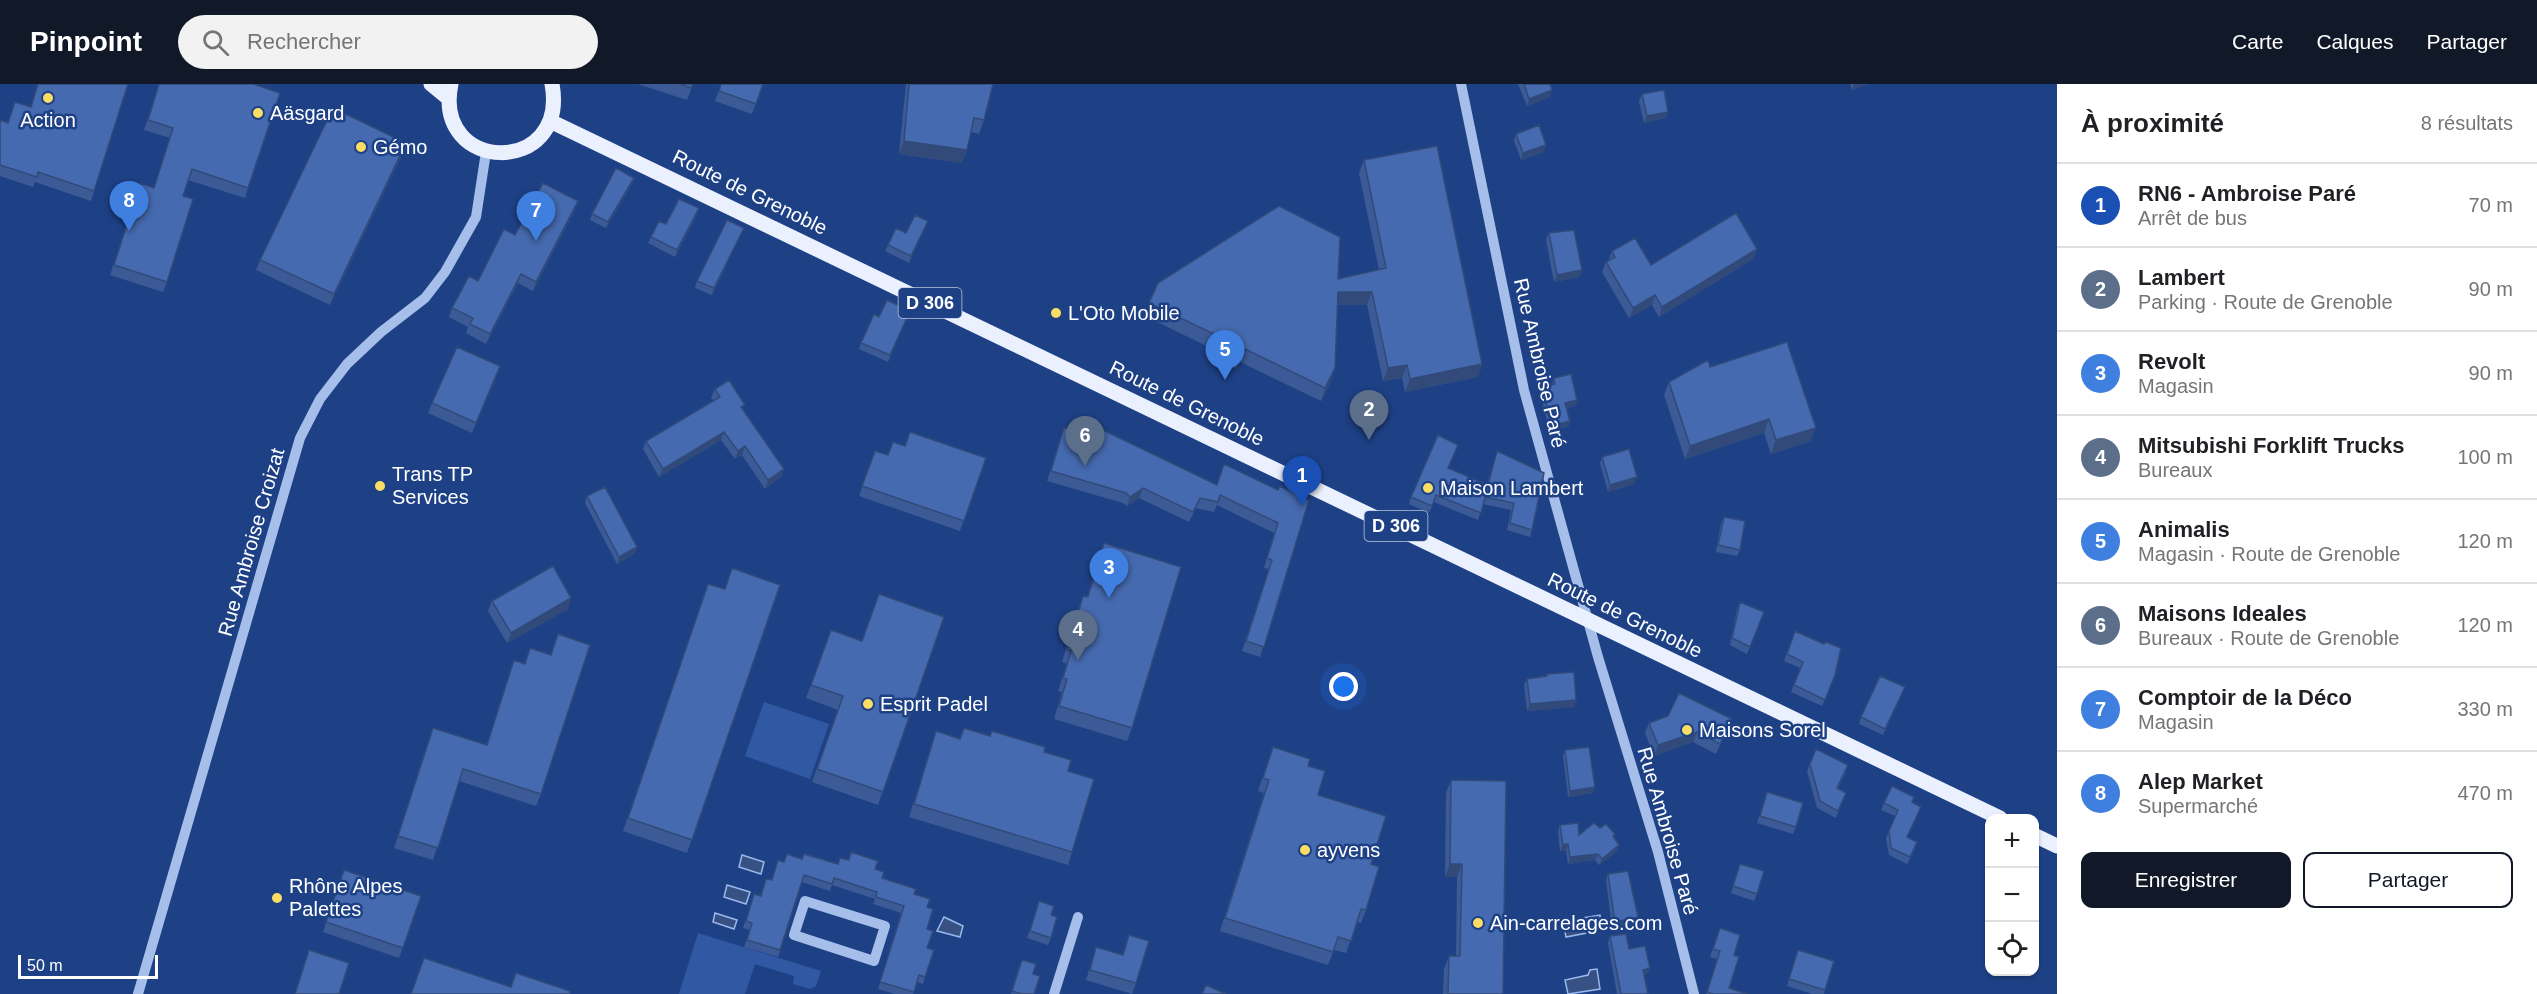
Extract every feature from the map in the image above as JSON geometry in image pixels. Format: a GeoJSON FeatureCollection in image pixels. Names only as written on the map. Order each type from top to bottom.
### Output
{"type":"FeatureCollection","features":[{"type":"Feature","properties":{"kind":"main road"},"geometry":{"type":"LineString","coordinates":[[431,84],[450,91],[449,112],[457,130],[470,144],[486,152],[509,153],[531,145],[543,134],[550,121],[554,103],[552,84]]}},
{"type":"Feature","properties":{"kind":"main road","name":"Route de Grenoble"},"geometry":{"type":"LineString","coordinates":[[550,121],[1990,814]]}},
{"type":"Feature","properties":{"kind":"main road"},"geometry":{"type":"LineString","coordinates":[[2039,837],[2057,846]]}},
{"type":"Feature","properties":{"kind":"street","name":"Rue Ambroise Paré"},"geometry":{"type":"LineString","coordinates":[[1461,84],[1524,390],[1573,561],[1587,620],[1658,852],[1694,994]]}},
{"type":"Feature","properties":{"kind":"street","name":"Rue Ambroise Croizat"},"geometry":{"type":"LineString","coordinates":[[138,994],[300,438],[320,399],[347,364],[381,332],[425,298],[445,272],[476,217],[486,152]]}},
{"type":"Feature","properties":{"kind":"street"},"geometry":{"type":"LineString","coordinates":[[805,901],[885,926],[874,961],[794,936],[805,901]]}},
{"type":"Feature","properties":{"kind":"street"},"geometry":{"type":"LineString","coordinates":[[1054,994],[1078,917]]}},
{"type":"Feature","properties":{"kind":"shaded area"},"geometry":{"type":"Polygon","coordinates":[[[764,702],[829,724],[810,779],[745,756],[764,702]]]}},
{"type":"Feature","properties":{"kind":"shaded area"},"geometry":{"type":"Polygon","coordinates":[[[742,855],[764,862],[761,874],[739,867],[742,855]]]}},
{"type":"Feature","properties":{"kind":"shaded area"},"geometry":{"type":"Polygon","coordinates":[[[727,885],[750,892],[746,904],[724,897],[727,885]]]}},
{"type":"Feature","properties":{"kind":"shaded area"},"geometry":{"type":"Polygon","coordinates":[[[715,913],[737,920],[734,929],[713,922],[715,913]]]}},
{"type":"Feature","properties":{"kind":"shaded area"},"geometry":{"type":"Polygon","coordinates":[[[1600,915],[1601,925],[1597,931],[1566,937],[1563,921],[1600,915]]]}},
{"type":"Feature","properties":{"kind":"shaded area"},"geometry":{"type":"Polygon","coordinates":[[[944,917],[963,926],[960,937],[937,931],[944,917]]]}},
{"type":"Feature","properties":{"kind":"shaded area"},"geometry":{"type":"Polygon","coordinates":[[[698,933],[821,971],[816,986],[810,989],[793,984],[794,976],[755,964],[745,994],[679,994],[698,933]]]}},
{"type":"Feature","properties":{"kind":"shaded area"},"geometry":{"type":"Polygon","coordinates":[[[1597,969],[1600,989],[1568,994],[1565,980],[1588,975],[1590,970],[1597,969]]]}},
{"type":"Feature","properties":{"kind":"building"},"geometry":{"type":"Polygon","coordinates":[[[38,84],[128,84],[94,191],[38,172],[37,177],[0,165],[0,120],[8,123],[15,102],[31,107],[38,84]]]}},
{"type":"Feature","properties":{"kind":"building"},"geometry":{"type":"Polygon","coordinates":[[[159,84],[253,84],[280,93],[248,188],[192,169],[183,196],[193,199],[167,282],[114,265],[140,183],[154,188],[173,128],[148,120],[159,84]]]}},
{"type":"Feature","properties":{"kind":"building"},"geometry":{"type":"Polygon","coordinates":[[[680,84],[693,84],[691,88],[680,84]]]}},
{"type":"Feature","properties":{"kind":"building"},"geometry":{"type":"Polygon","coordinates":[[[721,84],[763,84],[756,104],[719,91],[721,84]]]}},
{"type":"Feature","properties":{"kind":"building"},"geometry":{"type":"Polygon","coordinates":[[[909,84],[993,84],[984,120],[974,118],[967,150],[904,141],[909,84]]]}},
{"type":"Feature","properties":{"kind":"building"},"geometry":{"type":"Polygon","coordinates":[[[1524,84],[1550,84],[1552,90],[1529,99],[1524,84]]]}},
{"type":"Feature","properties":{"kind":"building"},"geometry":{"type":"Polygon","coordinates":[[[1664,90],[1668,112],[1647,116],[1642,94],[1664,90]]]}},
{"type":"Feature","properties":{"kind":"building"},"geometry":{"type":"Polygon","coordinates":[[[333,108],[406,143],[334,294],[260,260],[333,108]]]}},
{"type":"Feature","properties":{"kind":"building"},"geometry":{"type":"Polygon","coordinates":[[[1539,125],[1546,145],[1523,153],[1516,134],[1539,125]]]}},
{"type":"Feature","properties":{"kind":"building"},"geometry":{"type":"Polygon","coordinates":[[[1437,146],[1482,364],[1410,379],[1407,365],[1388,368],[1372,292],[1338,292],[1335,368],[1325,388],[1245,349],[1241,356],[1226,348],[1229,341],[1149,303],[1158,283],[1279,206],[1340,237],[1338,279],[1386,268],[1364,160],[1437,146]]]}},
{"type":"Feature","properties":{"kind":"building"},"geometry":{"type":"Polygon","coordinates":[[[616,168],[634,178],[608,222],[592,214],[616,168]]]}},
{"type":"Feature","properties":{"kind":"building"},"geometry":{"type":"Polygon","coordinates":[[[543,183],[578,201],[536,282],[521,274],[490,334],[470,324],[473,318],[452,308],[469,276],[478,281],[504,229],[515,235],[543,183]]]}},
{"type":"Feature","properties":{"kind":"building"},"geometry":{"type":"Polygon","coordinates":[[[679,199],[699,208],[677,250],[651,237],[659,221],[666,224],[679,199]]]}},
{"type":"Feature","properties":{"kind":"building"},"geometry":{"type":"Polygon","coordinates":[[[1736,213],[1757,249],[1662,307],[1655,295],[1633,308],[1606,262],[1615,257],[1612,251],[1635,238],[1651,265],[1736,213]]]}},
{"type":"Feature","properties":{"kind":"building"},"geometry":{"type":"Polygon","coordinates":[[[915,215],[928,221],[911,256],[888,245],[896,228],[906,233],[915,215]]]}},
{"type":"Feature","properties":{"kind":"building"},"geometry":{"type":"Polygon","coordinates":[[[727,220],[744,228],[714,288],[697,281],[727,220]]]}},
{"type":"Feature","properties":{"kind":"building"},"geometry":{"type":"Polygon","coordinates":[[[1574,230],[1582,270],[1557,275],[1549,233],[1574,230]]]}},
{"type":"Feature","properties":{"kind":"building"},"geometry":{"type":"Polygon","coordinates":[[[887,300],[910,311],[890,355],[861,343],[874,314],[879,317],[887,300]]]}},
{"type":"Feature","properties":{"kind":"building"},"geometry":{"type":"Polygon","coordinates":[[[1787,342],[1816,428],[1776,440],[1769,419],[1690,446],[1669,382],[1708,360],[1710,367],[1787,342]]]}},
{"type":"Feature","properties":{"kind":"building"},"geometry":{"type":"Polygon","coordinates":[[[457,347],[500,366],[476,423],[432,403],[457,347]]]}},
{"type":"Feature","properties":{"kind":"building"},"geometry":{"type":"Polygon","coordinates":[[[1571,374],[1577,400],[1565,403],[1570,421],[1552,426],[1542,387],[1555,384],[1554,378],[1571,374]]]}},
{"type":"Feature","properties":{"kind":"building"},"geometry":{"type":"Polygon","coordinates":[[[729,380],[745,405],[741,407],[784,469],[768,480],[745,446],[738,451],[724,432],[663,469],[646,441],[720,397],[715,389],[729,380]]]}},
{"type":"Feature","properties":{"kind":"building"},"geometry":{"type":"Polygon","coordinates":[[[1078,418],[1217,485],[1224,464],[1278,490],[1280,486],[1309,500],[1264,647],[1246,641],[1272,560],[1267,558],[1278,523],[1220,495],[1218,502],[1200,498],[1193,512],[1143,488],[1130,497],[1126,493],[1051,471],[1064,427],[1072,431],[1078,418]]]}},
{"type":"Feature","properties":{"kind":"building"},"geometry":{"type":"Polygon","coordinates":[[[910,432],[986,458],[964,521],[862,486],[875,451],[888,455],[893,442],[905,446],[910,432]]]}},
{"type":"Feature","properties":{"kind":"building"},"geometry":{"type":"Polygon","coordinates":[[[1438,435],[1458,445],[1448,468],[1488,485],[1497,451],[1544,473],[1532,530],[1510,523],[1514,503],[1485,497],[1481,513],[1436,495],[1432,506],[1411,497],[1438,435]]]}},
{"type":"Feature","properties":{"kind":"building"},"geometry":{"type":"Polygon","coordinates":[[[1629,449],[1637,477],[1610,485],[1602,457],[1629,449]]]}},
{"type":"Feature","properties":{"kind":"building"},"geometry":{"type":"Polygon","coordinates":[[[605,487],[637,547],[619,557],[587,496],[605,487]]]}},
{"type":"Feature","properties":{"kind":"building"},"geometry":{"type":"Polygon","coordinates":[[[1724,517],[1745,521],[1740,550],[1718,545],[1724,517]]]}},
{"type":"Feature","properties":{"kind":"building"},"geometry":{"type":"Polygon","coordinates":[[[1104,543],[1181,567],[1132,728],[1059,706],[1067,679],[1063,678],[1071,651],[1067,649],[1083,596],[1088,597],[1104,543]]]}},
{"type":"Feature","properties":{"kind":"building"},"geometry":{"type":"Polygon","coordinates":[[[553,566],[571,598],[511,633],[492,601],[553,566]]]}},
{"type":"Feature","properties":{"kind":"building"},"geometry":{"type":"Polygon","coordinates":[[[732,568],[780,585],[692,840],[628,818],[708,584],[725,589],[732,568]]]}},
{"type":"Feature","properties":{"kind":"building","name":"Esprit Padel"},"geometry":{"type":"Polygon","coordinates":[[[879,594],[944,617],[883,792],[817,769],[843,696],[811,685],[831,630],[862,641],[879,594]]]}},
{"type":"Feature","properties":{"kind":"building"},"geometry":{"type":"Polygon","coordinates":[[[1740,602],[1764,612],[1750,647],[1732,638],[1740,602]]]}},
{"type":"Feature","properties":{"kind":"building"},"geometry":{"type":"Polygon","coordinates":[[[1795,631],[1824,644],[1826,642],[1841,648],[1835,675],[1825,700],[1794,685],[1803,662],[1787,654],[1795,631]]]}},
{"type":"Feature","properties":{"kind":"building"},"geometry":{"type":"Polygon","coordinates":[[[558,634],[590,645],[541,794],[463,769],[438,848],[398,836],[433,728],[487,745],[514,660],[525,664],[530,648],[551,655],[558,634]]]}},
{"type":"Feature","properties":{"kind":"building"},"geometry":{"type":"Polygon","coordinates":[[[1574,672],[1576,700],[1530,704],[1527,679],[1547,676],[1547,674],[1574,672]]]}},
{"type":"Feature","properties":{"kind":"building"},"geometry":{"type":"Polygon","coordinates":[[[1880,676],[1905,687],[1885,729],[1861,717],[1880,676]]]}},
{"type":"Feature","properties":{"kind":"building"},"geometry":{"type":"Polygon","coordinates":[[[1679,693],[1732,719],[1720,744],[1697,732],[1658,745],[1649,723],[1668,716],[1679,693]]]}},
{"type":"Feature","properties":{"kind":"building"},"geometry":{"type":"Polygon","coordinates":[[[964,728],[990,736],[992,731],[1045,747],[1044,752],[1071,760],[1068,771],[1094,779],[1072,852],[914,804],[936,731],[960,739],[964,728]]]}},
{"type":"Feature","properties":{"kind":"building","name":"ayvens"},"geometry":{"type":"Polygon","coordinates":[[[1273,747],[1310,759],[1308,766],[1325,771],[1318,795],[1386,816],[1371,864],[1379,867],[1366,910],[1361,909],[1351,941],[1338,937],[1333,952],[1225,918],[1269,780],[1263,778],[1273,747]]]}},
{"type":"Feature","properties":{"kind":"building"},"geometry":{"type":"Polygon","coordinates":[[[1589,747],[1595,787],[1570,791],[1565,750],[1589,747]]]}},
{"type":"Feature","properties":{"kind":"building"},"geometry":{"type":"Polygon","coordinates":[[[1816,749],[1848,765],[1837,788],[1846,793],[1838,811],[1820,801],[1810,764],[1816,749]]]}},
{"type":"Feature","properties":{"kind":"building","name":"Ain-carrelages.com"},"geometry":{"type":"Polygon","coordinates":[[[1451,780],[1506,781],[1503,994],[1448,994],[1449,956],[1460,956],[1462,864],[1450,864],[1451,780]]]}},
{"type":"Feature","properties":{"kind":"building"},"geometry":{"type":"Polygon","coordinates":[[[1892,786],[1914,797],[1912,802],[1921,807],[1907,837],[1917,842],[1910,857],[1891,848],[1889,831],[1898,810],[1884,803],[1892,786]]]}},
{"type":"Feature","properties":{"kind":"building"},"geometry":{"type":"Polygon","coordinates":[[[1767,792],[1803,803],[1796,827],[1760,816],[1767,792]]]}},
{"type":"Feature","properties":{"kind":"building"},"geometry":{"type":"Polygon","coordinates":[[[1578,823],[1579,835],[1594,823],[1600,828],[1606,824],[1615,834],[1613,836],[1619,845],[1602,859],[1598,854],[1570,857],[1568,844],[1563,845],[1560,825],[1578,823]]]}},
{"type":"Feature","properties":{"kind":"building"},"geometry":{"type":"Polygon","coordinates":[[[851,852],[878,861],[875,869],[884,872],[882,878],[916,889],[914,894],[930,899],[927,907],[933,909],[927,929],[933,931],[927,948],[934,950],[925,977],[919,975],[914,992],[880,982],[904,906],[876,897],[877,892],[834,878],[832,884],[804,875],[780,950],[747,940],[752,923],[746,921],[754,894],[761,896],[766,879],[772,880],[778,860],[784,862],[787,854],[802,859],[804,854],[838,864],[840,858],[849,860],[851,852]]]}},
{"type":"Feature","properties":{"kind":"building"},"geometry":{"type":"Polygon","coordinates":[[[1740,864],[1764,871],[1757,894],[1733,886],[1740,864]]]}},
{"type":"Feature","properties":{"kind":"building"},"geometry":{"type":"Polygon","coordinates":[[[344,870],[421,896],[403,948],[326,922],[344,870]]]}},
{"type":"Feature","properties":{"kind":"building"},"geometry":{"type":"Polygon","coordinates":[[[1628,871],[1638,917],[1615,922],[1608,874],[1628,871]]]}},
{"type":"Feature","properties":{"kind":"building"},"geometry":{"type":"Polygon","coordinates":[[[1039,901],[1054,906],[1051,915],[1057,917],[1051,938],[1030,931],[1039,901]]]}},
{"type":"Feature","properties":{"kind":"building"},"geometry":{"type":"Polygon","coordinates":[[[1720,928],[1740,935],[1734,955],[1739,957],[1729,988],[1747,994],[1707,992],[1720,951],[1713,949],[1720,928]]]}},
{"type":"Feature","properties":{"kind":"building"},"geometry":{"type":"Polygon","coordinates":[[[1626,934],[1629,949],[1645,946],[1650,968],[1643,970],[1648,994],[1621,994],[1610,936],[1626,934]]]}},
{"type":"Feature","properties":{"kind":"building"},"geometry":{"type":"Polygon","coordinates":[[[1129,935],[1149,941],[1136,983],[1090,970],[1096,947],[1123,955],[1129,935]]]}},
{"type":"Feature","properties":{"kind":"building"},"geometry":{"type":"Polygon","coordinates":[[[309,950],[349,963],[339,994],[295,994],[309,950]]]}},
{"type":"Feature","properties":{"kind":"building"},"geometry":{"type":"Polygon","coordinates":[[[1798,950],[1834,961],[1825,990],[1789,979],[1798,950]]]}},
{"type":"Feature","properties":{"kind":"building"},"geometry":{"type":"Polygon","coordinates":[[[424,958],[511,987],[516,973],[570,991],[570,994],[411,994],[424,958]]]}},
{"type":"Feature","properties":{"kind":"building"},"geometry":{"type":"Polygon","coordinates":[[[1022,960],[1036,964],[1033,974],[1040,976],[1034,994],[1012,991],[1022,960]]]}},
{"type":"Feature","properties":{"kind":"building"},"geometry":{"type":"Polygon","coordinates":[[[1206,985],[1226,994],[1202,994],[1206,985]]]}},
{"type":"Feature","properties":{"kind":"place","name":"Action"},"geometry":{"type":"Point","coordinates":[48,98]}},
{"type":"Feature","properties":{"kind":"place","name":"Aäsgard"},"geometry":{"type":"Point","coordinates":[258,113]}},
{"type":"Feature","properties":{"kind":"place","name":"Gémo"},"geometry":{"type":"Point","coordinates":[361,147]}},
{"type":"Feature","properties":{"kind":"place","name":"Alep Market"},"geometry":{"type":"Point","coordinates":[129,231]}},
{"type":"Feature","properties":{"kind":"place","name":"Comptoir de la Déco"},"geometry":{"type":"Point","coordinates":[536,241]}},
{"type":"Feature","properties":{"kind":"place","name":"L'Oto Mobile"},"geometry":{"type":"Point","coordinates":[1056,313]}},
{"type":"Feature","properties":{"kind":"place","name":"Animalis"},"geometry":{"type":"Point","coordinates":[1225,380]}},
{"type":"Feature","properties":{"kind":"place","name":"Lambert"},"geometry":{"type":"Point","coordinates":[1369,440]}},
{"type":"Feature","properties":{"kind":"place","name":"Maisons Ideales"},"geometry":{"type":"Point","coordinates":[1085,466]}},
{"type":"Feature","properties":{"kind":"place","name":"Trans TP Services"},"geometry":{"type":"Point","coordinates":[380,486]}},
{"type":"Feature","properties":{"kind":"place","name":"Maison Lambert"},"geometry":{"type":"Point","coordinates":[1428,488]}},
{"type":"Feature","properties":{"kind":"place","name":"RN6 - Ambroise Paré"},"geometry":{"type":"Point","coordinates":[1302,506]}},
{"type":"Feature","properties":{"kind":"place","name":"Revolt"},"geometry":{"type":"Point","coordinates":[1109,598]}},
{"type":"Feature","properties":{"kind":"place","name":"Mitsubishi Forklift Trucks"},"geometry":{"type":"Point","coordinates":[1078,660]}},
{"type":"Feature","properties":{"kind":"place","name":"Esprit Padel"},"geometry":{"type":"Point","coordinates":[868,704]}},
{"type":"Feature","properties":{"kind":"place","name":"Maisons Sorel"},"geometry":{"type":"Point","coordinates":[1687,730]}},
{"type":"Feature","properties":{"kind":"place","name":"ayvens"},"geometry":{"type":"Point","coordinates":[1305,850]}},
{"type":"Feature","properties":{"kind":"place","name":"Rhône Alpes Palettes"},"geometry":{"type":"Point","coordinates":[277,898]}},
{"type":"Feature","properties":{"kind":"place","name":"Ain-carrelages.com"},"geometry":{"type":"Point","coordinates":[1478,923]}}]}
